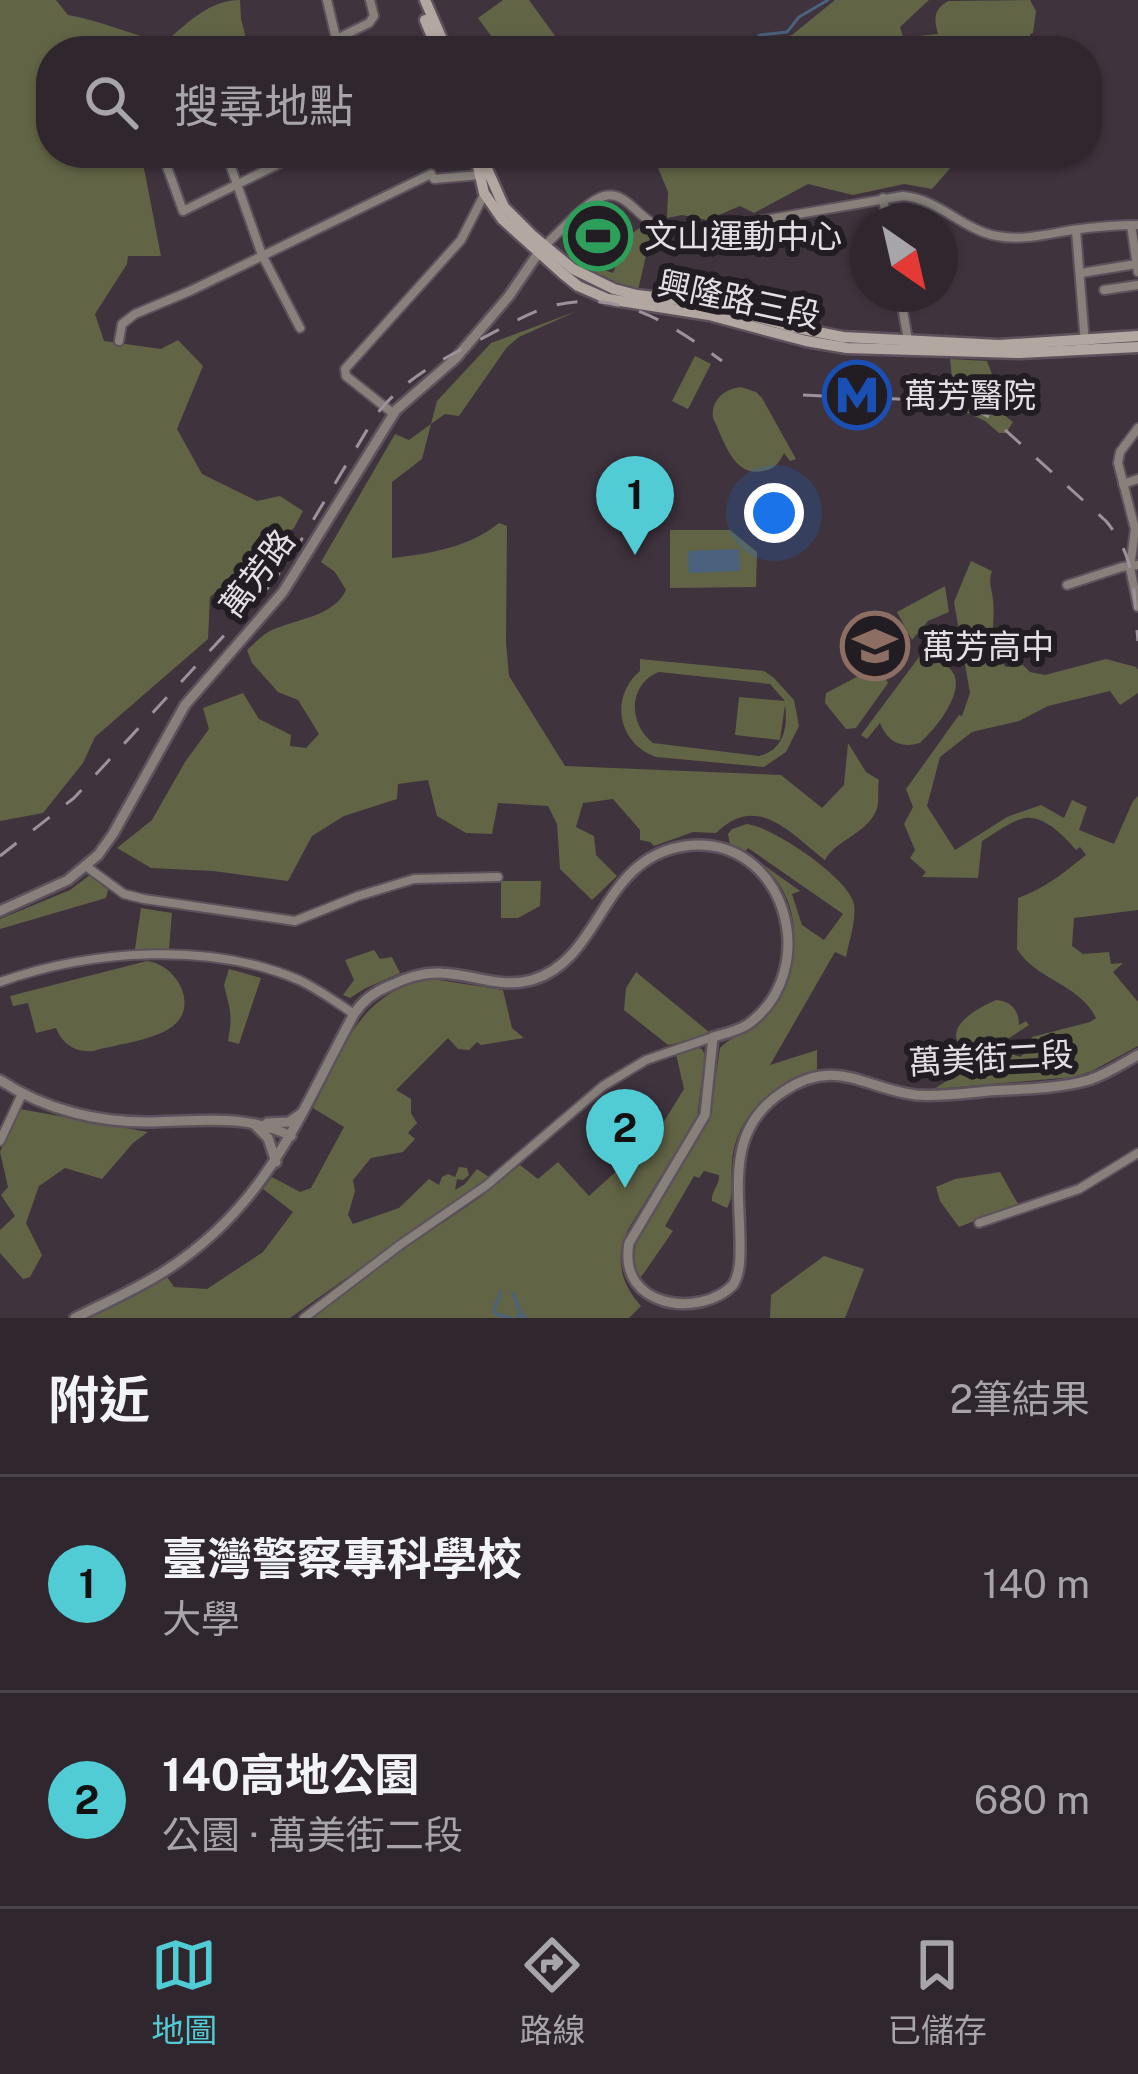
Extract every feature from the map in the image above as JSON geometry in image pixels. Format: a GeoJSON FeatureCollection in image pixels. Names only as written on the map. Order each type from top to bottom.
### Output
{"type":"FeatureCollection","features":[{"type":"Feature","properties":{"kind":"main road"},"geometry":{"type":"LineString","coordinates":[[422,0],[436,36]]}},
{"type":"Feature","properties":{"kind":"main road","name":"興隆路三段"},"geometry":{"type":"LineString","coordinates":[[481,168],[484,193],[502,219],[586,277],[637,295],[712,304],[828,335],[991,353],[1138,337]]}},
{"type":"Feature","properties":{"kind":"main road","name":"興隆路三段"},"geometry":{"type":"LineString","coordinates":[[483,175],[541,249]]}},
{"type":"Feature","properties":{"kind":"main road","name":"興隆路三段"},"geometry":{"type":"LineString","coordinates":[[1085,345],[1138,347]]}},
{"type":"Feature","properties":{"kind":"street"},"geometry":{"type":"LineString","coordinates":[[327,0],[336,36]]}},
{"type":"Feature","properties":{"kind":"street"},"geometry":{"type":"LineString","coordinates":[[343,36],[369,23],[374,16],[370,0]]}},
{"type":"Feature","properties":{"kind":"street"},"geometry":{"type":"LineString","coordinates":[[167,168],[183,211],[271,168]]}},
{"type":"Feature","properties":{"kind":"street"},"geometry":{"type":"LineString","coordinates":[[232,168],[262,255],[300,328]]}},
{"type":"Feature","properties":{"kind":"street"},"geometry":{"type":"LineString","coordinates":[[119,341],[122,323],[128,318],[431,174],[434,179],[483,175]]}},
{"type":"Feature","properties":{"kind":"street"},"geometry":{"type":"LineString","coordinates":[[394,414],[344,373],[461,240],[484,193]]}},
{"type":"Feature","properties":{"kind":"street"},"geometry":{"type":"LineString","coordinates":[[541,249],[604,196],[621,198],[657,224],[701,229],[903,196],[924,200],[974,229],[1005,238],[1134,225],[1137,263],[1081,272]]}},
{"type":"Feature","properties":{"kind":"street"},"geometry":{"type":"LineString","coordinates":[[883,199],[884,204]]}},
{"type":"Feature","properties":{"kind":"street"},"geometry":{"type":"LineString","coordinates":[[1076,230],[1085,345]]}},
{"type":"Feature","properties":{"kind":"street","name":"萬芳路"},"geometry":{"type":"LineString","coordinates":[[0,911],[51,890],[87,867],[113,834],[185,705],[283,592],[394,414],[456,358],[509,296],[541,249]]}},
{"type":"Feature","properties":{"kind":"street"},"geometry":{"type":"LineString","coordinates":[[1104,290],[1138,285]]}},
{"type":"Feature","properties":{"kind":"street"},"geometry":{"type":"LineString","coordinates":[[902,312],[906,345]]}},
{"type":"Feature","properties":{"kind":"street"},"geometry":{"type":"LineString","coordinates":[[1138,428],[1120,452],[1118,463],[1135,529],[1138,608]]}},
{"type":"Feature","properties":{"kind":"street"},"geometry":{"type":"LineString","coordinates":[[1123,484],[1138,478]]}},
{"type":"Feature","properties":{"kind":"street"},"geometry":{"type":"LineString","coordinates":[[1066,586],[1134,567]]}},
{"type":"Feature","properties":{"kind":"street"},"geometry":{"type":"LineString","coordinates":[[75,1318],[154,1278],[232,1216],[276,1162],[354,1014],[375,993],[417,976],[442,973],[511,984],[549,974],[578,948],[624,879],[666,852],[708,846],[745,860],[771,881],[783,910],[787,949],[782,979],[756,1016],[745,1026],[646,1060],[603,1086],[487,1186],[304,1318]]}},
{"type":"Feature","properties":{"kind":"street"},"geometry":{"type":"LineString","coordinates":[[87,867],[124,894],[143,899],[296,921],[414,879],[498,877]]}},
{"type":"Feature","properties":{"kind":"street"},"geometry":{"type":"LineString","coordinates":[[0,982],[97,958],[187,955],[282,974],[354,1014]]}},
{"type":"Feature","properties":{"kind":"street","name":"萬美街二段"},"geometry":{"type":"LineString","coordinates":[[712,1037],[705,1114],[633,1234],[627,1253],[628,1271],[641,1297],[656,1308],[682,1315],[711,1307],[736,1280],[740,1151],[758,1114],[793,1085],[835,1075],[917,1095],[1062,1086],[1102,1075],[1138,1055]]}},
{"type":"Feature","properties":{"kind":"street"},"geometry":{"type":"LineString","coordinates":[[0,1081],[70,1112],[112,1120],[290,1122],[305,1109]]}},
{"type":"Feature","properties":{"kind":"street"},"geometry":{"type":"LineString","coordinates":[[0,1141],[22,1094]]}},
{"type":"Feature","properties":{"kind":"street"},"geometry":{"type":"LineString","coordinates":[[254,1122],[291,1136]]}},
{"type":"Feature","properties":{"kind":"street"},"geometry":{"type":"LineString","coordinates":[[254,1122],[268,1138],[276,1162]]}},
{"type":"Feature","properties":{"kind":"street"},"geometry":{"type":"LineString","coordinates":[[979,1223],[1079,1189],[1138,1153]]}},
{"type":"Feature","properties":{"kind":"green space"},"geometry":{"type":"Polygon","coordinates":[[[0,0],[56,0],[68,15],[144,36],[36,36],[36,168],[144,168],[161,256],[128,256],[95,314],[104,341],[161,349],[178,340],[203,366],[177,429],[202,474],[257,501],[280,496],[303,511],[294,528],[210,597],[208,639],[95,737],[83,763],[43,813],[0,821],[0,0]]]}},
{"type":"Feature","properties":{"kind":"green space"},"geometry":{"type":"Polygon","coordinates":[[[240,0],[245,36],[172,36],[209,8],[229,1],[240,0]]]}},
{"type":"Feature","properties":{"kind":"green space"},"geometry":{"type":"Polygon","coordinates":[[[503,0],[529,0],[555,36],[491,36],[478,18],[503,0]]]}},
{"type":"Feature","properties":{"kind":"green space"},"geometry":{"type":"Polygon","coordinates":[[[835,0],[929,0],[900,27],[903,36],[788,36],[835,0]]]}},
{"type":"Feature","properties":{"kind":"green space"},"geometry":{"type":"Polygon","coordinates":[[[1030,0],[1036,11],[1033,33],[918,36],[938,34],[936,15],[948,1],[1030,0]]]}},
{"type":"Feature","properties":{"kind":"green space"},"geometry":{"type":"Polygon","coordinates":[[[658,168],[950,168],[932,189],[904,184],[853,195],[808,184],[754,213],[740,206],[707,220],[682,215],[667,218],[668,192],[658,168]]]}},
{"type":"Feature","properties":{"kind":"green space"},"geometry":{"type":"Polygon","coordinates":[[[641,227],[652,230],[638,290],[613,284],[592,271],[596,267],[613,273],[628,236],[641,227]]]}},
{"type":"Feature","properties":{"kind":"green space"},"geometry":{"type":"Polygon","coordinates":[[[577,311],[519,337],[459,416],[445,414],[431,424],[437,401],[491,343],[577,311]]]}},
{"type":"Feature","properties":{"kind":"green space"},"geometry":{"type":"Polygon","coordinates":[[[695,356],[711,364],[688,409],[672,401],[695,356]]]}},
{"type":"Feature","properties":{"kind":"green space"},"geometry":{"type":"Polygon","coordinates":[[[950,359],[987,361],[995,382],[1019,385],[1014,417],[990,399],[994,393],[988,389],[972,387],[969,394],[1013,422],[1006,433],[955,407],[950,359]]]}},
{"type":"Feature","properties":{"kind":"green space"},"geometry":{"type":"Polygon","coordinates":[[[741,387],[762,398],[796,459],[790,461],[784,453],[774,467],[753,472],[737,463],[713,412],[720,397],[741,387]]]}},
{"type":"Feature","properties":{"kind":"green space"},"geometry":{"type":"Polygon","coordinates":[[[431,424],[422,459],[392,482],[392,558],[448,548],[499,523],[507,526],[509,676],[565,766],[781,775],[822,808],[844,785],[848,743],[866,772],[879,780],[877,808],[865,826],[825,860],[786,829],[759,816],[731,821],[716,833],[693,832],[654,846],[640,840],[640,830],[613,799],[583,803],[576,827],[594,836],[596,855],[617,876],[592,900],[560,869],[557,824],[548,806],[498,803],[492,834],[466,833],[437,816],[428,780],[398,784],[397,799],[344,816],[312,836],[288,881],[151,868],[117,848],[152,820],[209,729],[203,708],[243,693],[259,719],[291,735],[290,746],[306,748],[319,734],[298,700],[278,692],[252,663],[247,650],[270,631],[323,612],[340,599],[346,590],[335,572],[321,562],[395,434],[409,440],[431,424]]]}},
{"type":"Feature","properties":{"kind":"green space"},"geometry":{"type":"Polygon","coordinates":[[[670,530],[730,530],[757,552],[756,587],[670,588],[670,530]]]}},
{"type":"Feature","properties":{"kind":"green space"},"geometry":{"type":"Polygon","coordinates":[[[971,561],[992,571],[994,643],[1006,667],[1023,665],[1045,675],[1106,659],[1138,670],[1138,693],[1120,705],[1110,691],[972,732],[940,757],[927,806],[955,850],[1007,817],[1041,805],[1064,818],[1072,800],[1087,807],[1079,830],[1114,844],[1138,796],[1138,910],[1074,918],[1072,946],[1083,954],[1109,952],[1111,964],[1123,963],[1113,972],[1138,1002],[1138,1046],[1074,1077],[934,1089],[1006,1051],[1020,1057],[1032,1037],[1096,1018],[1080,997],[1035,968],[1017,949],[1018,898],[1046,885],[1086,855],[1080,847],[1076,850],[1047,824],[1026,818],[982,841],[978,878],[922,877],[926,872],[910,858],[915,850],[904,824],[913,807],[906,789],[962,716],[970,693],[954,602],[971,561]]]}},
{"type":"Feature","properties":{"kind":"green space"},"geometry":{"type":"Polygon","coordinates":[[[945,586],[949,612],[928,621],[912,640],[897,612],[945,586]]]}},
{"type":"Feature","properties":{"kind":"green space"},"geometry":{"type":"Polygon","coordinates":[[[934,637],[939,641],[926,660],[943,664],[953,672],[956,683],[939,722],[913,745],[895,742],[880,723],[867,739],[861,735],[934,637]]]}},
{"type":"Feature","properties":{"kind":"green space"},"geometry":{"type":"Polygon","coordinates":[[[640,659],[764,671],[794,700],[799,726],[786,752],[764,767],[656,757],[633,742],[622,719],[624,694],[640,671],[640,659]],[[659,672],[641,685],[637,695],[639,726],[653,743],[759,756],[774,749],[783,736],[785,705],[780,740],[735,735],[739,697],[785,701],[770,684],[659,672]]]}},
{"type":"Feature","properties":{"kind":"green space"},"geometry":{"type":"Polygon","coordinates":[[[878,666],[888,683],[856,728],[846,729],[825,703],[826,693],[878,666]]]}},
{"type":"Feature","properties":{"kind":"green space"},"geometry":{"type":"Polygon","coordinates":[[[747,824],[806,854],[847,890],[854,914],[846,957],[835,952],[770,1065],[817,1050],[817,1070],[772,1093],[749,1115],[735,1145],[727,1208],[712,1201],[719,1175],[704,1171],[699,1178],[694,1176],[665,1226],[673,1231],[639,1280],[636,1241],[709,1121],[720,1048],[754,1026],[770,1007],[792,956],[793,919],[788,901],[776,880],[754,858],[800,891],[792,894],[802,925],[824,940],[843,914],[748,848],[744,853],[730,845],[732,829],[747,824]]]}},
{"type":"Feature","properties":{"kind":"green space"},"geometry":{"type":"Polygon","coordinates":[[[90,875],[108,890],[106,898],[0,929],[0,919],[70,890],[90,875]]]}},
{"type":"Feature","properties":{"kind":"green space"},"geometry":{"type":"Polygon","coordinates":[[[501,881],[541,881],[540,906],[518,918],[501,918],[501,881]]]}},
{"type":"Feature","properties":{"kind":"green space"},"geometry":{"type":"Polygon","coordinates":[[[141,908],[172,913],[169,949],[135,949],[141,908]]]}},
{"type":"Feature","properties":{"kind":"green space"},"geometry":{"type":"Polygon","coordinates":[[[374,950],[380,959],[392,957],[400,973],[350,998],[343,995],[354,980],[345,960],[374,950]]]}},
{"type":"Feature","properties":{"kind":"green space"},"geometry":{"type":"Polygon","coordinates":[[[147,961],[169,971],[184,1001],[178,1022],[141,1040],[93,1051],[75,1049],[56,1028],[36,1033],[28,1003],[13,1006],[10,996],[147,961]]]}},
{"type":"Feature","properties":{"kind":"green space"},"geometry":{"type":"Polygon","coordinates":[[[229,969],[261,978],[239,1044],[228,1041],[230,1012],[224,985],[229,969]]]}},
{"type":"Feature","properties":{"kind":"green space"},"geometry":{"type":"Polygon","coordinates":[[[636,972],[709,1032],[668,1045],[624,1010],[626,988],[636,972]]]}},
{"type":"Feature","properties":{"kind":"green space"},"geometry":{"type":"Polygon","coordinates":[[[432,979],[503,990],[512,1028],[524,1038],[477,1042],[469,1050],[458,1049],[448,1038],[396,1090],[411,1099],[417,1123],[408,1133],[415,1139],[403,1152],[371,1158],[353,1180],[348,1215],[353,1224],[399,1208],[429,1179],[439,1185],[448,1174],[455,1177],[459,1167],[467,1168],[469,1175],[457,1179],[455,1190],[477,1169],[489,1177],[290,1318],[89,1318],[167,1277],[174,1287],[207,1289],[263,1252],[293,1212],[263,1189],[272,1177],[300,1192],[311,1188],[344,1127],[313,1108],[344,1045],[386,996],[432,979]]]}},
{"type":"Feature","properties":{"kind":"green space"},"geometry":{"type":"Polygon","coordinates":[[[996,1000],[1013,1007],[1019,1025],[1026,1021],[1029,1025],[971,1063],[972,1055],[956,1039],[957,1031],[968,1016],[996,1000]]]}},
{"type":"Feature","properties":{"kind":"green space"},"geometry":{"type":"Polygon","coordinates":[[[695,1047],[705,1055],[697,1117],[629,1228],[622,1249],[624,1279],[641,1306],[629,1318],[312,1318],[520,1165],[538,1179],[558,1162],[589,1196],[655,1136],[684,1089],[676,1054],[695,1047]]]}},
{"type":"Feature","properties":{"kind":"green space"},"geometry":{"type":"Polygon","coordinates":[[[20,1109],[148,1132],[102,1179],[65,1168],[39,1186],[26,1223],[42,1255],[30,1277],[23,1279],[0,1253],[0,1230],[15,1216],[1,1195],[8,1187],[0,1152],[20,1109]]]}},
{"type":"Feature","properties":{"kind":"green space"},"geometry":{"type":"Polygon","coordinates":[[[1000,1172],[1018,1204],[959,1227],[936,1187],[1000,1172]]]}},
{"type":"Feature","properties":{"kind":"green space"},"geometry":{"type":"Polygon","coordinates":[[[824,1256],[864,1269],[845,1318],[770,1318],[771,1295],[824,1256]]]}},
{"type":"Feature","properties":{"kind":"water"},"geometry":{"type":"Polygon","coordinates":[[[739,549],[740,571],[689,573],[688,551],[739,549]]]}},
{"type":"Feature","properties":{"kind":"waterway"},"geometry":{"type":"LineString","coordinates":[[759,36],[787,32],[799,17],[828,0]]}},
{"type":"Feature","properties":{"kind":"waterway"},"geometry":{"type":"LineString","coordinates":[[501,1292],[494,1310],[511,1318]]}},
{"type":"Feature","properties":{"kind":"waterway"},"geometry":{"type":"LineString","coordinates":[[513,1293],[521,1314]]}},
{"type":"Feature","properties":{"kind":"waterway"},"geometry":{"type":"LineString","coordinates":[[516,1318],[521,1314],[526,1318]]}},
{"type":"Feature","properties":{"kind":"railway"},"geometry":{"type":"LineString","coordinates":[[0,856],[74,798],[266,590],[288,562],[376,415],[423,372],[528,315],[570,302],[617,305],[640,312],[722,361]]}},
{"type":"Feature","properties":{"kind":"railway"},"geometry":{"type":"LineString","coordinates":[[803,395],[945,401],[993,419],[1116,535],[1132,577],[1138,641]]}},
{"type":"Feature","properties":{"kind":"place","name":"文山運動中心"},"geometry":{"type":"Point","coordinates":[598,236]}},
{"type":"Feature","properties":{"kind":"place","name":"萬芳醫院"},"geometry":{"type":"Point","coordinates":[857,395]}},
{"type":"Feature","properties":{"kind":"place","name":"臺灣警察專科學校"},"geometry":{"type":"Point","coordinates":[635,555]}},
{"type":"Feature","properties":{"kind":"place","name":"萬芳高中"},"geometry":{"type":"Point","coordinates":[875,646]}},
{"type":"Feature","properties":{"kind":"place","name":"140高地公園"},"geometry":{"type":"Point","coordinates":[625,1188]}}]}
